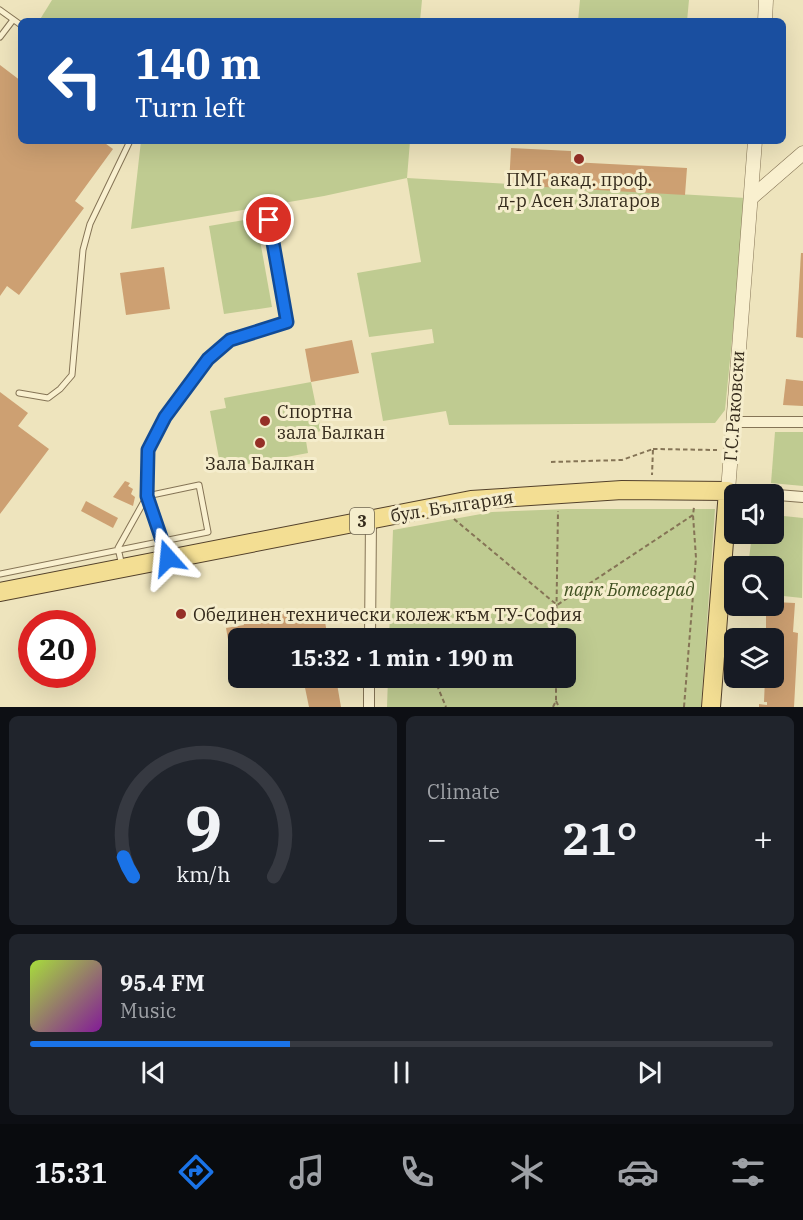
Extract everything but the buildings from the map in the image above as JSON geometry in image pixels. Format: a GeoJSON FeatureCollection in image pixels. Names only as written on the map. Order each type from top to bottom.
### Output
{"type":"FeatureCollection","features":[{"type":"Feature","properties":{"kind":"main road","name":"бул. България"},"geometry":{"type":"LineString","coordinates":[[0,592],[471,500],[558,493],[695,489],[724,491]]}},
{"type":"Feature","properties":{"kind":"main road","name":"Г.С.Раковски"},"geometry":{"type":"LineString","coordinates":[[711,707],[724,542]]}},
{"type":"Feature","properties":{"kind":"street"},"geometry":{"type":"LineString","coordinates":[[765,18],[766,0]]}},
{"type":"Feature","properties":{"kind":"street","name":"Г.С.Раковски"},"geometry":{"type":"LineString","coordinates":[[729,484],[755,144]]}},
{"type":"Feature","properties":{"kind":"street"},"geometry":{"type":"LineString","coordinates":[[751,198],[803,153]]}},
{"type":"Feature","properties":{"kind":"street"},"geometry":{"type":"LineString","coordinates":[[733,422],[803,422]]}},
{"type":"Feature","properties":{"kind":"street","name":"бул. България"},"geometry":{"type":"LineString","coordinates":[[784,495],[803,496]]}},
{"type":"Feature","properties":{"kind":"street"},"geometry":{"type":"LineString","coordinates":[[370,628],[371,519]]}},
{"type":"Feature","properties":{"kind":"street"},"geometry":{"type":"LineString","coordinates":[[369,688],[369,707]]}},
{"type":"Feature","properties":{"kind":"lane"},"geometry":{"type":"LineString","coordinates":[[0,10],[18,23]]}},
{"type":"Feature","properties":{"kind":"lane"},"geometry":{"type":"LineString","coordinates":[[0,37],[13,20]]}},
{"type":"Feature","properties":{"kind":"lane"},"geometry":{"type":"LineString","coordinates":[[19,393],[48,398],[60,389],[72,375],[83,250],[90,224],[129,144]]}},
{"type":"Feature","properties":{"kind":"lane"},"geometry":{"type":"LineString","coordinates":[[168,558],[147,496],[148,450],[165,417],[208,359],[230,340],[287,322],[269,220]]}},
{"type":"Feature","properties":{"kind":"lane"},"geometry":{"type":"LineString","coordinates":[[0,574],[118,548],[208,532],[199,485],[147,496],[118,548],[122,567]]}},
{"type":"Feature","properties":{"kind":"path"},"geometry":{"type":"LineString","coordinates":[[650,490],[653,449]]}},
{"type":"Feature","properties":{"kind":"path"},"geometry":{"type":"LineString","coordinates":[[551,462],[622,460],[653,449],[731,450]]}},
{"type":"Feature","properties":{"kind":"path"},"geometry":{"type":"LineString","coordinates":[[684,707],[696,558],[693,515],[695,489]]}},
{"type":"Feature","properties":{"kind":"path"},"geometry":{"type":"LineString","coordinates":[[556,628],[558,493]]}},
{"type":"Feature","properties":{"kind":"path"},"geometry":{"type":"LineString","coordinates":[[438,506],[557,605]]}},
{"type":"Feature","properties":{"kind":"path"},"geometry":{"type":"LineString","coordinates":[[557,605],[693,515]]}},
{"type":"Feature","properties":{"kind":"path"},"geometry":{"type":"LineString","coordinates":[[438,688],[446,707]]}},
{"type":"Feature","properties":{"kind":"path"},"geometry":{"type":"LineString","coordinates":[[556,688],[556,701],[559,707]]}},
{"type":"Feature","properties":{"kind":"path"},"geometry":{"type":"LineString","coordinates":[[553,707],[556,701]]}},
{"type":"Feature","properties":{"kind":"green space"},"geometry":{"type":"Polygon","coordinates":[[[52,0],[422,0],[420,18],[41,18],[52,0]]]}},
{"type":"Feature","properties":{"kind":"green space"},"geometry":{"type":"Polygon","coordinates":[[[580,0],[689,0],[687,18],[578,18],[580,0]]]}},
{"type":"Feature","properties":{"kind":"green space"},"geometry":{"type":"Polygon","coordinates":[[[141,144],[410,144],[407,178],[324,196],[131,229],[141,144]]]}},
{"type":"Feature","properties":{"kind":"green space"},"geometry":{"type":"Polygon","coordinates":[[[407,178],[746,198],[725,410],[715,423],[449,425],[446,411],[383,421],[371,353],[434,343],[432,329],[369,337],[357,273],[421,262],[407,178]]]}},
{"type":"Feature","properties":{"kind":"green space"},"geometry":{"type":"Polygon","coordinates":[[[256,218],[272,307],[224,314],[209,226],[256,218]]]}},
{"type":"Feature","properties":{"kind":"green space","name":"Спортна зала Балкан"},"geometry":{"type":"Polygon","coordinates":[[[311,382],[321,431],[305,435],[308,453],[221,469],[210,411],[226,408],[224,398],[311,382]]]}},
{"type":"Feature","properties":{"kind":"green space"},"geometry":{"type":"Polygon","coordinates":[[[775,432],[803,432],[803,486],[771,483],[775,432]]]}},
{"type":"Feature","properties":{"kind":"green space","name":"парк Ботевград"},"geometry":{"type":"Polygon","coordinates":[[[567,509],[715,509],[701,707],[387,707],[388,688],[576,688],[576,628],[389,628],[393,530],[492,512],[567,509]]]}},
{"type":"Feature","properties":{"kind":"green space"},"geometry":{"type":"Polygon","coordinates":[[[784,516],[803,518],[802,598],[784,596],[784,556],[749,556],[751,544],[784,544],[784,516]]]}},
{"type":"Feature","properties":{"kind":"place","name":"ПМГ акад. проф. д-р Асен Златаров"},"geometry":{"type":"Point","coordinates":[579,159]}},
{"type":"Feature","properties":{"kind":"place","name":"Спортна зала Балкан"},"geometry":{"type":"Point","coordinates":[265,421]}},
{"type":"Feature","properties":{"kind":"place","name":"Зала Балкан"},"geometry":{"type":"Point","coordinates":[260,443]}},
{"type":"Feature","properties":{"kind":"place","name":"Обединен технически колеж към ТУ-София"},"geometry":{"type":"Point","coordinates":[181,614]}},
{"type":"Feature","properties":{"kind":"route"},"geometry":{"type":"LineString","coordinates":[[168,558],[147,496],[148,450],[165,417],[208,359],[230,340],[287,322],[269,220]]}}]}
